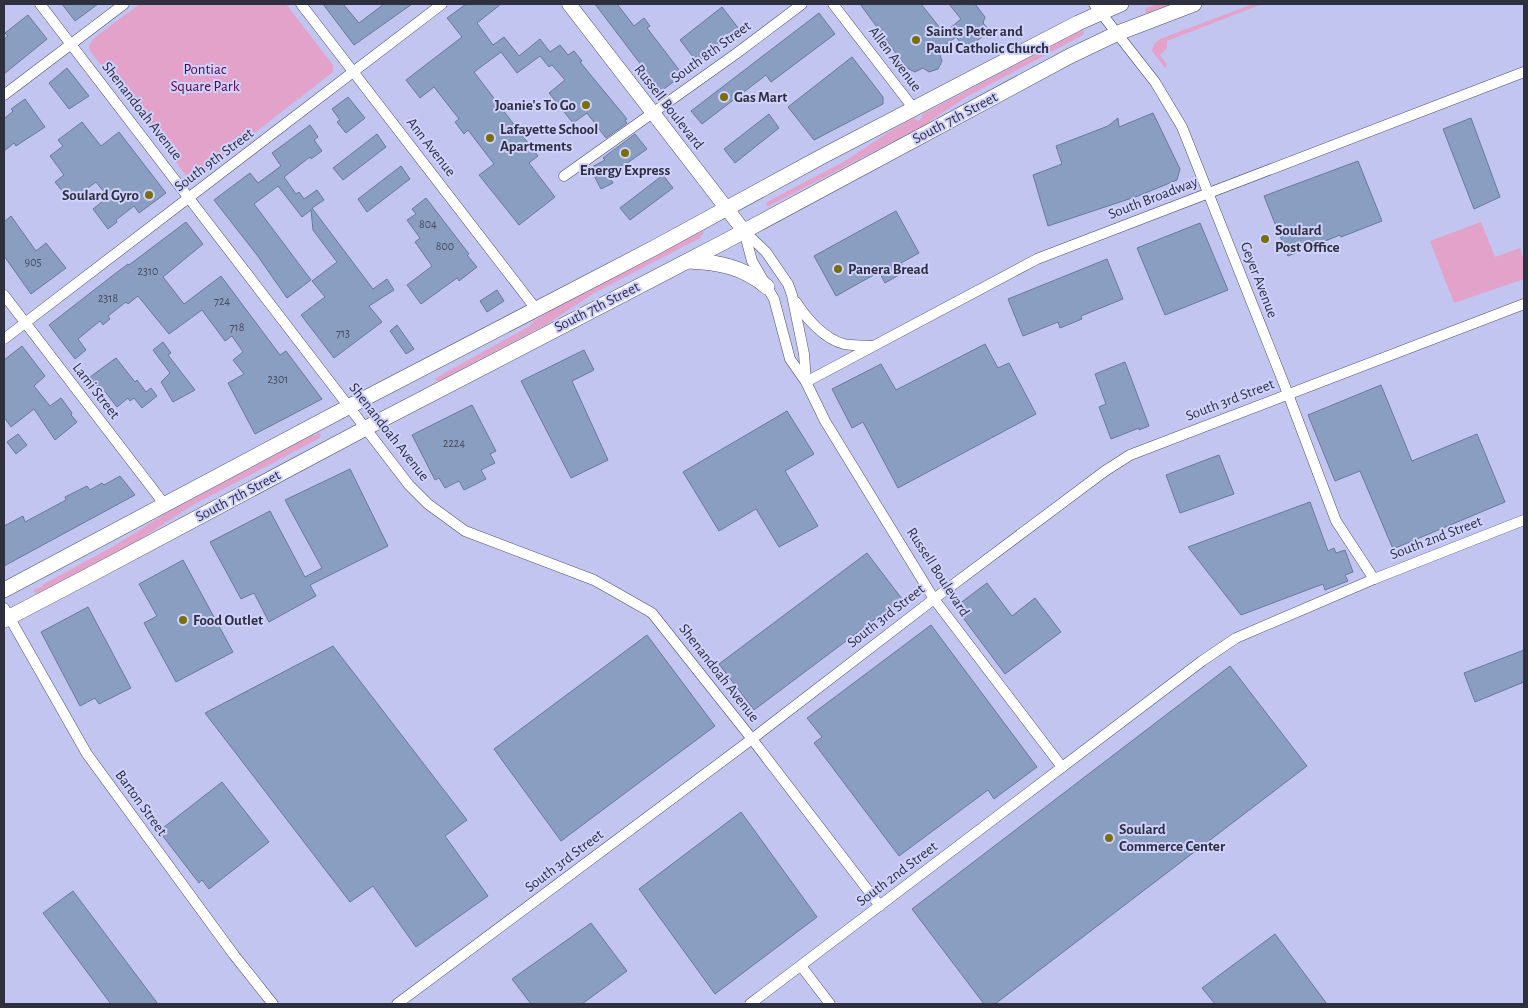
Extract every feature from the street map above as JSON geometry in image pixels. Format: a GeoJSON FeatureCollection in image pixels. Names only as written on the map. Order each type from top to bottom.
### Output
{"type":"FeatureCollection","features":[{"type":"Feature","properties":{"kind":"main road","name":"Russell Boulevard"},"geometry":{"type":"LineString","coordinates":[[569,4],[744,231]]}},
{"type":"Feature","properties":{"kind":"main road","name":"South 7th Street"},"geometry":{"type":"LineString","coordinates":[[4,590],[536,308],[654,248],[914,109],[1097,8],[1121,4]]}},
{"type":"Feature","properties":{"kind":"main road","name":"South 7th Street"},"geometry":{"type":"LineString","coordinates":[[6,615],[88,576],[366,428],[744,231],[1070,56],[1118,33],[1194,4]]}},
{"type":"Feature","properties":{"kind":"main road"},"geometry":{"type":"LineString","coordinates":[[686,261],[708,262],[738,268],[767,287]]}},
{"type":"Feature","properties":{"kind":"street","name":"Shenandoah Avenue"},"geometry":{"type":"LineString","coordinates":[[40,4],[409,485],[428,504],[465,531],[594,580],[652,613],[752,739],[880,906]]}},
{"type":"Feature","properties":{"kind":"street"},"geometry":{"type":"LineString","coordinates":[[4,95],[124,4]]}},
{"type":"Feature","properties":{"kind":"street","name":"Ann Avenue"},"geometry":{"type":"LineString","coordinates":[[301,4],[536,308]]}},
{"type":"Feature","properties":{"kind":"street","name":"South 9th Street"},"geometry":{"type":"LineString","coordinates":[[4,339],[442,4]]}},
{"type":"Feature","properties":{"kind":"street","name":"South 8th Street"},"geometry":{"type":"LineString","coordinates":[[564,176],[737,53],[802,4]]}},
{"type":"Feature","properties":{"kind":"street","name":"Allen Avenue"},"geometry":{"type":"LineString","coordinates":[[833,4],[914,109]]}},
{"type":"Feature","properties":{"kind":"street","name":"Geyer Avenue"},"geometry":{"type":"LineString","coordinates":[[1097,8],[1155,82],[1182,127],[1288,394],[1336,522],[1374,579]]}},
{"type":"Feature","properties":{"kind":"street","name":"South Broadway"},"geometry":{"type":"LineString","coordinates":[[806,382],[1037,259],[1524,72]]}},
{"type":"Feature","properties":{"kind":"street","name":"Russell Boulevard"},"geometry":{"type":"LineString","coordinates":[[744,231],[752,261],[778,310],[790,359],[806,382],[824,421],[934,599],[1062,768]]}},
{"type":"Feature","properties":{"kind":"street","name":"Russell Boulevard"},"geometry":{"type":"LineString","coordinates":[[744,231],[777,266],[788,284],[804,354],[806,382]]}},
{"type":"Feature","properties":{"kind":"street","name":"Lami Street"},"geometry":{"type":"LineString","coordinates":[[4,295],[165,505]]}},
{"type":"Feature","properties":{"kind":"street"},"geometry":{"type":"LineString","coordinates":[[792,295],[802,311],[828,336],[843,344],[873,346]]}},
{"type":"Feature","properties":{"kind":"street","name":"South 3rd Street"},"geometry":{"type":"LineString","coordinates":[[397,1004],[752,739],[934,599],[1105,471],[1130,455],[1524,304]]}},
{"type":"Feature","properties":{"kind":"street","name":"South 2nd Street"},"geometry":{"type":"LineString","coordinates":[[750,1004],[1202,661],[1236,638],[1374,579],[1524,520]]}},
{"type":"Feature","properties":{"kind":"street","name":"Barton Street"},"geometry":{"type":"LineString","coordinates":[[6,615],[87,754],[234,955],[273,1004]]}},
{"type":"Feature","properties":{"kind":"street"},"geometry":{"type":"LineString","coordinates":[[801,966],[830,1004]]}},
{"type":"Feature","properties":{"kind":"green space","name":"Pontiac Square Park"},"geometry":{"type":"Polygon","coordinates":[[[140,4],[286,4],[333,65],[333,72],[195,179],[189,179],[90,51],[89,46],[94,38],[140,4]]]}},
{"type":"Feature","properties":{"kind":"green space"},"geometry":{"type":"Polygon","coordinates":[[[1159,4],[1172,4],[1147,13],[1145,12],[1146,8],[1159,4]]]}},
{"type":"Feature","properties":{"kind":"green space"},"geometry":{"type":"Polygon","coordinates":[[[1253,4],[1262,4],[1167,41],[1167,48],[1160,55],[1167,65],[1165,68],[1152,51],[1154,44],[1160,39],[1253,4]]]}},
{"type":"Feature","properties":{"kind":"green space"},"geometry":{"type":"Polygon","coordinates":[[[1081,30],[1084,31],[1083,35],[966,97],[921,127],[769,206],[766,205],[767,202],[845,161],[914,118],[918,121],[922,118],[923,114],[1081,30]]]}},
{"type":"Feature","properties":{"kind":"green space"},"geometry":{"type":"Polygon","coordinates":[[[1481,222],[1495,257],[1520,248],[1524,262],[1524,279],[1454,303],[1430,241],[1481,222]]]}},
{"type":"Feature","properties":{"kind":"green space"},"geometry":{"type":"Polygon","coordinates":[[[702,231],[704,233],[700,238],[594,293],[547,324],[439,381],[434,379],[530,326],[534,321],[557,307],[702,231]]]}},
{"type":"Feature","properties":{"kind":"green space"},"geometry":{"type":"Polygon","coordinates":[[[318,432],[321,435],[318,439],[193,505],[131,545],[35,594],[34,589],[42,587],[44,584],[114,546],[165,514],[312,435],[315,436],[318,432]]]}},
{"type":"Feature","properties":{"kind":"building"},"geometry":{"type":"Polygon","coordinates":[[[62,4],[98,4],[75,21],[62,4]]]}},
{"type":"Feature","properties":{"kind":"building"},"geometry":{"type":"Polygon","coordinates":[[[323,4],[343,4],[359,23],[384,4],[412,4],[354,45],[323,4]]]}},
{"type":"Feature","properties":{"kind":"building"},"geometry":{"type":"Polygon","coordinates":[[[466,4],[501,4],[477,23],[493,45],[504,37],[519,56],[540,39],[550,52],[560,45],[568,55],[574,51],[582,61],[580,62],[627,119],[625,120],[627,123],[606,138],[587,113],[573,123],[549,93],[565,80],[552,65],[549,67],[540,56],[517,73],[501,52],[474,72],[538,156],[529,163],[555,197],[519,225],[479,175],[494,164],[468,130],[464,134],[455,122],[459,119],[434,87],[420,98],[406,80],[462,37],[447,18],[466,4]]]}},
{"type":"Feature","properties":{"kind":"building"},"geometry":{"type":"Polygon","coordinates":[[[595,4],[617,4],[634,26],[644,18],[650,26],[647,28],[683,75],[661,91],[595,4]]]}},
{"type":"Feature","properties":{"kind":"building","name":"Saints Peter and Paul Catholic Church"},"geometry":{"type":"Polygon","coordinates":[[[860,4],[921,4],[944,33],[961,19],[949,4],[975,4],[985,17],[983,23],[990,31],[966,49],[956,37],[945,45],[940,55],[942,61],[938,69],[929,72],[923,68],[915,72],[907,68],[860,4]]]}},
{"type":"Feature","properties":{"kind":"building"},"geometry":{"type":"Polygon","coordinates":[[[722,7],[739,29],[697,62],[680,40],[722,7]]]}},
{"type":"Feature","properties":{"kind":"building"},"geometry":{"type":"Polygon","coordinates":[[[819,13],[835,34],[771,82],[766,75],[702,124],[691,111],[819,13]]]}},
{"type":"Feature","properties":{"kind":"building"},"geometry":{"type":"Polygon","coordinates":[[[28,15],[47,39],[4,74],[4,39],[8,36],[5,33],[28,15]]]}},
{"type":"Feature","properties":{"kind":"building"},"geometry":{"type":"Polygon","coordinates":[[[852,57],[883,97],[883,104],[814,140],[788,107],[852,57]]]}},
{"type":"Feature","properties":{"kind":"building"},"geometry":{"type":"Polygon","coordinates":[[[67,68],[89,96],[69,109],[49,83],[67,68]]]}},
{"type":"Feature","properties":{"kind":"building"},"geometry":{"type":"Polygon","coordinates":[[[348,97],[365,118],[346,133],[337,122],[340,120],[332,109],[348,97]]]}},
{"type":"Feature","properties":{"kind":"building"},"geometry":{"type":"Polygon","coordinates":[[[25,99],[45,127],[16,146],[14,143],[4,151],[4,119],[13,111],[11,109],[25,99]]]}},
{"type":"Feature","properties":{"kind":"building"},"geometry":{"type":"Polygon","coordinates":[[[1153,113],[1180,169],[1177,180],[1138,196],[1048,226],[1033,175],[1062,164],[1056,146],[1108,126],[1118,118],[1119,127],[1153,113]]]}},
{"type":"Feature","properties":{"kind":"building"},"geometry":{"type":"Polygon","coordinates":[[[769,114],[779,128],[735,163],[724,149],[769,114]]]}},
{"type":"Feature","properties":{"kind":"building"},"geometry":{"type":"Polygon","coordinates":[[[1471,118],[1500,197],[1474,209],[1443,129],[1471,118]]]}},
{"type":"Feature","properties":{"kind":"building"},"geometry":{"type":"Polygon","coordinates":[[[82,122],[101,146],[119,132],[166,193],[139,213],[134,206],[108,229],[93,209],[108,197],[96,182],[70,201],[55,182],[64,175],[50,156],[63,146],[58,140],[82,122]]]}},
{"type":"Feature","properties":{"kind":"building"},"geometry":{"type":"Polygon","coordinates":[[[310,125],[318,137],[314,140],[322,151],[311,159],[310,157],[284,177],[296,194],[299,192],[304,199],[317,190],[324,200],[312,208],[373,289],[387,279],[394,290],[369,306],[382,322],[334,358],[301,315],[325,297],[312,281],[337,262],[313,230],[311,210],[302,217],[278,186],[254,204],[311,280],[287,298],[257,255],[214,200],[250,173],[258,183],[281,166],[272,153],[310,125]]]}},
{"type":"Feature","properties":{"kind":"building"},"geometry":{"type":"Polygon","coordinates":[[[377,134],[386,147],[343,180],[333,168],[377,134]]]}},
{"type":"Feature","properties":{"kind":"building","name":"Energy Express"},"geometry":{"type":"Polygon","coordinates":[[[635,134],[647,149],[609,176],[613,183],[601,189],[590,168],[605,160],[603,158],[635,134]]]}},
{"type":"Feature","properties":{"kind":"building"},"geometry":{"type":"Polygon","coordinates":[[[1358,161],[1382,221],[1341,237],[1340,235],[1288,256],[1264,196],[1358,161]]]}},
{"type":"Feature","properties":{"kind":"building"},"geometry":{"type":"Polygon","coordinates":[[[401,166],[410,179],[367,212],[358,199],[401,166]]]}},
{"type":"Feature","properties":{"kind":"building"},"geometry":{"type":"Polygon","coordinates":[[[663,175],[673,188],[630,220],[620,208],[663,175]]]}},
{"type":"Feature","properties":{"kind":"building"},"geometry":{"type":"Polygon","coordinates":[[[426,198],[477,267],[459,281],[457,278],[421,304],[407,285],[432,266],[415,242],[420,238],[407,220],[416,214],[412,209],[426,198]]]}},
{"type":"Feature","properties":{"kind":"building"},"geometry":{"type":"Polygon","coordinates":[[[896,211],[919,253],[901,263],[906,271],[885,283],[879,272],[836,296],[814,256],[896,211]]]}},
{"type":"Feature","properties":{"kind":"building"},"geometry":{"type":"Polygon","coordinates":[[[11,216],[36,251],[46,243],[66,268],[31,294],[4,256],[4,222],[11,216]]]}},
{"type":"Feature","properties":{"kind":"building"},"geometry":{"type":"Polygon","coordinates":[[[186,222],[203,244],[163,277],[184,304],[221,276],[280,355],[286,351],[322,399],[255,434],[228,383],[244,374],[233,360],[243,352],[232,336],[225,341],[202,310],[169,334],[138,296],[128,304],[126,302],[108,316],[110,319],[103,325],[100,321],[78,339],[86,350],[75,359],[49,325],[186,222]]]}},
{"type":"Feature","properties":{"kind":"building"},"geometry":{"type":"Polygon","coordinates":[[[1200,223],[1228,290],[1165,315],[1137,248],[1200,223]]]}},
{"type":"Feature","properties":{"kind":"building"},"geometry":{"type":"Polygon","coordinates":[[[1107,259],[1123,299],[1081,316],[1082,319],[1060,328],[1058,322],[1023,336],[1008,299],[1107,259]]]}},
{"type":"Feature","properties":{"kind":"building"},"geometry":{"type":"Polygon","coordinates":[[[497,290],[504,301],[487,312],[480,301],[497,290]]]}},
{"type":"Feature","properties":{"kind":"building"},"geometry":{"type":"Polygon","coordinates":[[[397,325],[414,349],[406,354],[390,331],[397,325]]]}},
{"type":"Feature","properties":{"kind":"building"},"geometry":{"type":"Polygon","coordinates":[[[163,342],[171,353],[168,355],[195,390],[173,402],[161,382],[170,373],[153,350],[163,342]]]}},
{"type":"Feature","properties":{"kind":"building"},"geometry":{"type":"Polygon","coordinates":[[[985,344],[998,368],[1009,363],[1036,414],[898,488],[863,422],[852,428],[832,389],[881,364],[896,390],[985,344]]]}},
{"type":"Feature","properties":{"kind":"building"},"geometry":{"type":"Polygon","coordinates":[[[22,346],[45,376],[34,386],[50,406],[61,398],[77,422],[55,440],[34,409],[11,427],[4,417],[4,360],[22,346]]]}},
{"type":"Feature","properties":{"kind":"building"},"geometry":{"type":"Polygon","coordinates":[[[584,350],[594,370],[572,381],[608,460],[571,478],[521,381],[584,350]]]}},
{"type":"Feature","properties":{"kind":"building"},"geometry":{"type":"Polygon","coordinates":[[[116,358],[135,382],[137,380],[146,392],[151,388],[157,396],[142,408],[134,398],[130,401],[128,398],[117,407],[103,389],[101,391],[90,377],[116,358]]]}},
{"type":"Feature","properties":{"kind":"building"},"geometry":{"type":"Polygon","coordinates":[[[1125,362],[1149,426],[1111,439],[1099,407],[1106,404],[1095,374],[1125,362]]]}},
{"type":"Feature","properties":{"kind":"building"},"geometry":{"type":"Polygon","coordinates":[[[1381,385],[1412,461],[1477,434],[1505,502],[1393,549],[1360,471],[1335,481],[1308,415],[1381,385]]]}},
{"type":"Feature","properties":{"kind":"building"},"geometry":{"type":"Polygon","coordinates":[[[472,405],[496,451],[490,454],[495,463],[481,470],[486,479],[464,490],[459,481],[445,488],[439,478],[435,480],[412,435],[472,405]]]}},
{"type":"Feature","properties":{"kind":"building"},"geometry":{"type":"Polygon","coordinates":[[[787,411],[814,454],[785,471],[818,526],[779,547],[756,509],[719,531],[683,472],[787,411]]]}},
{"type":"Feature","properties":{"kind":"building"},"geometry":{"type":"Polygon","coordinates":[[[18,434],[27,445],[16,454],[7,442],[18,434]]]}},
{"type":"Feature","properties":{"kind":"building"},"geometry":{"type":"Polygon","coordinates":[[[1219,455],[1234,494],[1180,513],[1166,475],[1219,455]]]}},
{"type":"Feature","properties":{"kind":"building"},"geometry":{"type":"Polygon","coordinates":[[[350,469],[388,546],[310,585],[316,596],[269,622],[254,593],[241,599],[210,542],[270,511],[305,577],[322,568],[285,500],[350,469]]]}},
{"type":"Feature","properties":{"kind":"building"},"geometry":{"type":"Polygon","coordinates":[[[120,476],[135,495],[4,566],[4,526],[23,516],[25,522],[66,500],[65,497],[87,486],[90,490],[120,476]]]}},
{"type":"Feature","properties":{"kind":"building"},"geometry":{"type":"Polygon","coordinates":[[[1310,502],[1328,551],[1334,548],[1336,553],[1345,550],[1353,572],[1345,575],[1348,581],[1325,590],[1323,584],[1241,615],[1188,547],[1310,502]]]}},
{"type":"Feature","properties":{"kind":"building"},"geometry":{"type":"Polygon","coordinates":[[[867,553],[902,599],[754,710],[719,664],[867,553]]]}},
{"type":"Feature","properties":{"kind":"building","name":"Food Outlet"},"geometry":{"type":"Polygon","coordinates":[[[183,560],[233,652],[176,682],[144,623],[157,616],[139,584],[183,560]]]}},
{"type":"Feature","properties":{"kind":"building"},"geometry":{"type":"Polygon","coordinates":[[[987,583],[1012,616],[1035,598],[1061,632],[1005,674],[955,607],[987,583]]]}},
{"type":"Feature","properties":{"kind":"building"},"geometry":{"type":"Polygon","coordinates":[[[88,607],[131,688],[99,704],[95,698],[80,706],[41,632],[88,607]]]}},
{"type":"Feature","properties":{"kind":"building"},"geometry":{"type":"Polygon","coordinates":[[[931,625],[1037,767],[994,799],[988,790],[899,856],[814,743],[822,737],[807,718],[931,625]]]}},
{"type":"Feature","properties":{"kind":"building"},"geometry":{"type":"Polygon","coordinates":[[[647,635],[715,726],[561,841],[494,749],[647,635]]]}},
{"type":"Feature","properties":{"kind":"building"},"geometry":{"type":"Polygon","coordinates":[[[333,646],[467,820],[445,836],[488,896],[416,947],[373,886],[350,902],[205,713],[333,646]]]}},
{"type":"Feature","properties":{"kind":"building"},"geometry":{"type":"Polygon","coordinates":[[[1524,650],[1524,682],[1475,702],[1464,673],[1524,650]]]}},
{"type":"Feature","properties":{"kind":"building","name":"Soulard Commerce Center"},"geometry":{"type":"Polygon","coordinates":[[[1230,666],[1307,766],[995,1004],[984,1004],[912,909],[1230,666]]]}},
{"type":"Feature","properties":{"kind":"building"},"geometry":{"type":"Polygon","coordinates":[[[222,782],[269,842],[209,889],[202,880],[199,883],[159,831],[222,782]]]}},
{"type":"Feature","properties":{"kind":"building"},"geometry":{"type":"Polygon","coordinates":[[[741,812],[817,917],[715,994],[639,889],[741,812]]]}},
{"type":"Feature","properties":{"kind":"building"},"geometry":{"type":"Polygon","coordinates":[[[73,891],[158,1004],[111,1004],[43,913],[73,891]]]}},
{"type":"Feature","properties":{"kind":"building"},"geometry":{"type":"Polygon","coordinates":[[[591,923],[627,971],[582,1004],[531,1004],[512,979],[591,923]]]}},
{"type":"Feature","properties":{"kind":"building"},"geometry":{"type":"Polygon","coordinates":[[[1275,934],[1327,1004],[1215,1004],[1202,988],[1275,934]]]}},
{"type":"Feature","properties":{"kind":"place","name":"Saints Peter and Paul Catholic Church"},"geometry":{"type":"Point","coordinates":[916,40]}},
{"type":"Feature","properties":{"kind":"place","name":"Gas Mart"},"geometry":{"type":"Point","coordinates":[724,97]}},
{"type":"Feature","properties":{"kind":"place","name":"Joanie's To Go"},"geometry":{"type":"Point","coordinates":[586,105]}},
{"type":"Feature","properties":{"kind":"place","name":"Lafayette School Apartments"},"geometry":{"type":"Point","coordinates":[490,138]}},
{"type":"Feature","properties":{"kind":"place","name":"Energy Express"},"geometry":{"type":"Point","coordinates":[625,153]}},
{"type":"Feature","properties":{"kind":"place","name":"Soulard Gyro"},"geometry":{"type":"Point","coordinates":[149,195]}},
{"type":"Feature","properties":{"kind":"place","name":"Soulard Post Office"},"geometry":{"type":"Point","coordinates":[1265,239]}},
{"type":"Feature","properties":{"kind":"place","name":"Panera Bread"},"geometry":{"type":"Point","coordinates":[838,269]}},
{"type":"Feature","properties":{"kind":"place","name":"Food Outlet"},"geometry":{"type":"Point","coordinates":[183,620]}},
{"type":"Feature","properties":{"kind":"place","name":"Soulard Commerce Center"},"geometry":{"type":"Point","coordinates":[1109,838]}}]}
